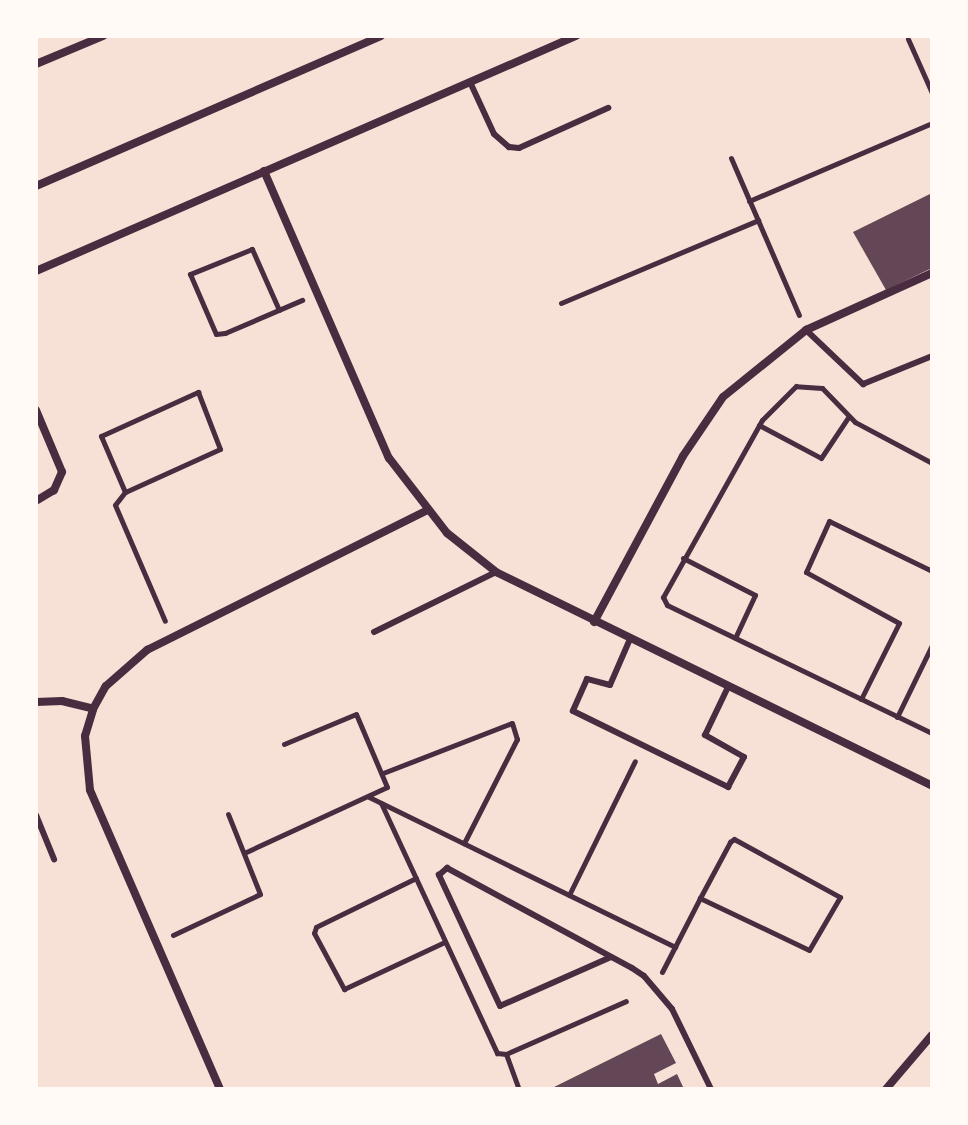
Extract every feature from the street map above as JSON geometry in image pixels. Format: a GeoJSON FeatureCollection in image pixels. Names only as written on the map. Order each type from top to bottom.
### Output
{"type":"FeatureCollection","features":[{"type":"Feature","properties":{"kind":"street"},"geometry":{"type":"LineString","coordinates":[[36,64],[103,36]]}},
{"type":"Feature","properties":{"kind":"street"},"geometry":{"type":"LineString","coordinates":[[36,186],[381,36]]}},
{"type":"Feature","properties":{"kind":"street"},"geometry":{"type":"LineString","coordinates":[[36,271],[576,36]]}},
{"type":"Feature","properties":{"kind":"street"},"geometry":{"type":"LineString","coordinates":[[264,171],[389,458],[426,511],[496,572],[932,786]]}},
{"type":"Feature","properties":{"kind":"street"},"geometry":{"type":"LineString","coordinates":[[594,622],[701,425],[748,372],[806,330],[932,273]]}},
{"type":"Feature","properties":{"kind":"street"},"geometry":{"type":"LineString","coordinates":[[36,410],[62,472],[54,490],[36,501]]}},
{"type":"Feature","properties":{"kind":"street"},"geometry":{"type":"LineString","coordinates":[[220,1089],[90,790],[85,736],[93,709],[125,666],[173,638],[426,511]]}},
{"type":"Feature","properties":{"kind":"street"},"geometry":{"type":"LineString","coordinates":[[36,702],[62,701],[93,709]]}},
{"type":"Feature","properties":{"kind":"street"},"geometry":{"type":"LineString","coordinates":[[886,1089],[932,1035]]}},
{"type":"Feature","properties":{"kind":"lane"},"geometry":{"type":"LineString","coordinates":[[470,82],[494,134],[509,147],[519,148],[608,108]]}},
{"type":"Feature","properties":{"kind":"lane"},"geometry":{"type":"LineString","coordinates":[[806,330],[863,384],[932,356]]}},
{"type":"Feature","properties":{"kind":"lane"},"geometry":{"type":"LineString","coordinates":[[374,632],[496,572]]}},
{"type":"Feature","properties":{"kind":"lane"},"geometry":{"type":"LineString","coordinates":[[630,639],[610,685],[587,679],[573,709],[731,786],[744,757],[705,735],[728,687]]}},
{"type":"Feature","properties":{"kind":"lane"},"geometry":{"type":"LineString","coordinates":[[36,815],[54,859]]}},
{"type":"Feature","properties":{"kind":"lane"},"geometry":{"type":"LineString","coordinates":[[611,957],[500,1006],[439,875],[447,868],[611,957],[655,986],[711,1089]]}},
{"type":"Feature","properties":{"kind":"path"},"geometry":{"type":"LineString","coordinates":[[908,39],[932,93]]}},
{"type":"Feature","properties":{"kind":"path"},"geometry":{"type":"LineString","coordinates":[[749,201],[932,123]]}},
{"type":"Feature","properties":{"kind":"path"},"geometry":{"type":"LineString","coordinates":[[731,158],[806,330]]}},
{"type":"Feature","properties":{"kind":"path"},"geometry":{"type":"LineString","coordinates":[[561,303],[758,220]]}},
{"type":"Feature","properties":{"kind":"path"},"geometry":{"type":"LineString","coordinates":[[279,310],[252,249],[189,276],[216,334],[279,310],[317,294]]}},
{"type":"Feature","properties":{"kind":"path"},"geometry":{"type":"LineString","coordinates":[[932,463],[849,416],[822,388],[809,384],[785,393],[759,425],[663,594],[665,603],[932,733]]}},
{"type":"Feature","properties":{"kind":"path"},"geometry":{"type":"LineString","coordinates":[[125,492],[101,436],[198,392],[220,449],[125,492],[115,510],[173,638]]}},
{"type":"Feature","properties":{"kind":"path"},"geometry":{"type":"LineString","coordinates":[[759,425],[821,458],[849,416]]}},
{"type":"Feature","properties":{"kind":"path"},"geometry":{"type":"LineString","coordinates":[[861,699],[899,623],[806,572],[829,521],[932,571]]}},
{"type":"Feature","properties":{"kind":"path"},"geometry":{"type":"LineString","coordinates":[[683,558],[755,595],[735,638]]}},
{"type":"Feature","properties":{"kind":"path"},"geometry":{"type":"LineString","coordinates":[[897,717],[932,645]]}},
{"type":"Feature","properties":{"kind":"path"},"geometry":{"type":"LineString","coordinates":[[244,853],[387,787],[356,714],[284,744]]}},
{"type":"Feature","properties":{"kind":"path"},"geometry":{"type":"LineString","coordinates":[[383,773],[501,724],[517,727],[517,739],[464,843]]}},
{"type":"Feature","properties":{"kind":"path"},"geometry":{"type":"LineString","coordinates":[[569,895],[642,745]]}},
{"type":"Feature","properties":{"kind":"path"},"geometry":{"type":"LineString","coordinates":[[369,797],[675,947]]}},
{"type":"Feature","properties":{"kind":"path"},"geometry":{"type":"LineString","coordinates":[[156,942],[259,896],[228,814]]}},
{"type":"Feature","properties":{"kind":"path"},"geometry":{"type":"LineString","coordinates":[[655,986],[700,898],[734,839],[840,897],[809,950],[700,898]]}},
{"type":"Feature","properties":{"kind":"path"},"geometry":{"type":"LineString","coordinates":[[416,878],[316,927],[314,933],[344,989],[445,942]]}},
{"type":"Feature","properties":{"kind":"path"},"geometry":{"type":"LineString","coordinates":[[506,1054],[519,1089]]}},
{"type":"Feature","properties":{"kind":"building"},"geometry":{"type":"Polygon","coordinates":[[[932,193],[932,268],[886,290],[853,232],[932,193]]]}},
{"type":"Feature","properties":{"kind":"building"},"geometry":{"type":"Polygon","coordinates":[[[661,1034],[676,1063],[654,1074],[658,1084],[677,1074],[684,1089],[550,1089],[661,1034]]]}}]}
